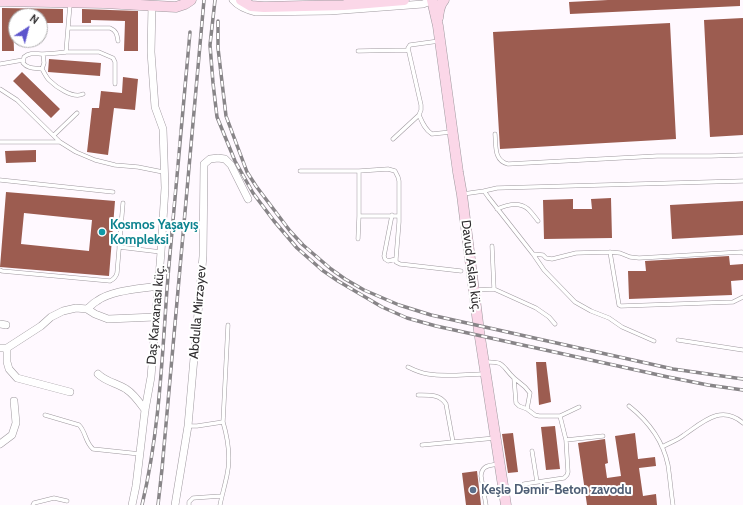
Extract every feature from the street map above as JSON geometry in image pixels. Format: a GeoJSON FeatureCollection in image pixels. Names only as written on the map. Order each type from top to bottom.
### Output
{"type":"FeatureCollection","features":[{"type":"Feature","properties":{"kind":"street"},"geometry":{"type":"LineString","coordinates":[[0,1],[70,2],[176,7],[191,0]]}},
{"type":"Feature","properties":{"kind":"street"},"geometry":{"type":"LineString","coordinates":[[233,0],[237,5],[245,10],[256,12],[330,11],[423,4],[431,0],[438,26]]}},
{"type":"Feature","properties":{"kind":"street"},"geometry":{"type":"LineString","coordinates":[[241,0],[250,6],[260,7],[344,5],[404,0]]}},
{"type":"Feature","properties":{"kind":"street"},"geometry":{"type":"LineString","coordinates":[[438,26],[439,7],[444,0]]}},
{"type":"Feature","properties":{"kind":"street","name":"Daş Karxanası küç."},"geometry":{"type":"LineString","coordinates":[[132,505],[151,377],[165,188],[162,129],[155,107],[151,52],[152,5]]}},
{"type":"Feature","properties":{"kind":"street","name":"Davud Aslan küç."},"geometry":{"type":"LineString","coordinates":[[438,26],[462,195],[479,331],[506,505]]}},
{"type":"Feature","properties":{"kind":"street","name":"Abdulla Mirzəyev"},"geometry":{"type":"LineString","coordinates":[[175,505],[188,426],[203,256],[204,164],[210,159],[225,159],[231,164],[248,199]]}},
{"type":"Feature","properties":{"kind":"street"},"geometry":{"type":"LineString","coordinates":[[87,309],[98,300],[122,291],[158,286]]}},
{"type":"Feature","properties":{"kind":"street"},"geometry":{"type":"LineString","coordinates":[[70,392],[17,378],[9,369],[4,348],[41,326],[51,317],[63,311],[76,308],[87,309],[108,319],[155,317]]}},
{"type":"Feature","properties":{"kind":"street"},"geometry":{"type":"LineString","coordinates":[[98,374],[102,378],[126,388],[145,410]]}},
{"type":"Feature","properties":{"kind":"street"},"geometry":{"type":"LineString","coordinates":[[0,444],[12,435],[16,423],[14,401]]}},
{"type":"Feature","properties":{"kind":"lane"},"geometry":{"type":"LineString","coordinates":[[66,52],[70,2]]}},
{"type":"Feature","properties":{"kind":"lane"},"geometry":{"type":"LineString","coordinates":[[68,28],[110,28],[117,32],[118,41]]}},
{"type":"Feature","properties":{"kind":"lane"},"geometry":{"type":"LineString","coordinates":[[393,139],[419,115],[421,110],[408,48],[410,45],[440,40]]}},
{"type":"Feature","properties":{"kind":"lane"},"geometry":{"type":"LineString","coordinates":[[358,51],[408,50]]}},
{"type":"Feature","properties":{"kind":"lane"},"geometry":{"type":"LineString","coordinates":[[0,64],[23,60],[27,55],[34,53],[99,52],[113,58],[115,62],[115,84]]}},
{"type":"Feature","properties":{"kind":"lane"},"geometry":{"type":"LineString","coordinates":[[42,69],[44,63],[43,54]]}},
{"type":"Feature","properties":{"kind":"lane"},"geometry":{"type":"LineString","coordinates":[[23,60],[23,63],[30,68],[42,69]]}},
{"type":"Feature","properties":{"kind":"lane"},"geometry":{"type":"LineString","coordinates":[[42,69],[49,80],[69,94],[77,96],[83,94]]}},
{"type":"Feature","properties":{"kind":"lane"},"geometry":{"type":"LineString","coordinates":[[0,89],[17,100],[60,142],[76,152],[95,160],[115,165],[138,167],[164,172]]}},
{"type":"Feature","properties":{"kind":"lane"},"geometry":{"type":"LineString","coordinates":[[54,135],[76,113]]}},
{"type":"Feature","properties":{"kind":"lane"},"geometry":{"type":"LineString","coordinates":[[419,115],[429,133],[452,132]]}},
{"type":"Feature","properties":{"kind":"lane"},"geometry":{"type":"LineString","coordinates":[[495,134],[497,155],[500,160],[508,164],[657,156],[743,155]]}},
{"type":"Feature","properties":{"kind":"lane"},"geometry":{"type":"LineString","coordinates":[[0,142],[60,142]]}},
{"type":"Feature","properties":{"kind":"lane"},"geometry":{"type":"LineString","coordinates":[[300,171],[359,171],[388,169],[397,172],[399,181],[396,262],[400,264],[461,271]]}},
{"type":"Feature","properties":{"kind":"lane"},"geometry":{"type":"LineString","coordinates":[[358,239],[359,171]]}},
{"type":"Feature","properties":{"kind":"lane"},"geometry":{"type":"LineString","coordinates":[[0,180],[113,192]]}},
{"type":"Feature","properties":{"kind":"lane"},"geometry":{"type":"LineString","coordinates":[[462,195],[497,188],[743,181]]}},
{"type":"Feature","properties":{"kind":"lane"},"geometry":{"type":"LineString","coordinates":[[484,191],[549,276],[575,302],[654,341]]}},
{"type":"Feature","properties":{"kind":"lane"},"geometry":{"type":"LineString","coordinates":[[0,270],[110,281],[116,277],[123,203]]}},
{"type":"Feature","properties":{"kind":"lane"},"geometry":{"type":"LineString","coordinates":[[497,209],[510,204],[526,207],[538,221]]}},
{"type":"Feature","properties":{"kind":"lane"},"geometry":{"type":"LineString","coordinates":[[392,215],[384,256],[388,261],[396,259]]}},
{"type":"Feature","properties":{"kind":"lane"},"geometry":{"type":"LineString","coordinates":[[359,216],[398,216]]}},
{"type":"Feature","properties":{"kind":"lane"},"geometry":{"type":"LineString","coordinates":[[492,246],[494,289]]}},
{"type":"Feature","properties":{"kind":"lane"},"geometry":{"type":"LineString","coordinates":[[119,247],[161,252]]}},
{"type":"Feature","properties":{"kind":"lane"},"geometry":{"type":"LineString","coordinates":[[533,254],[543,255],[546,258],[552,259],[576,253],[610,252],[639,258],[743,252]]}},
{"type":"Feature","properties":{"kind":"lane"},"geometry":{"type":"LineString","coordinates":[[610,252],[619,305],[621,306],[733,302],[743,297]]}},
{"type":"Feature","properties":{"kind":"lane"},"geometry":{"type":"LineString","coordinates":[[474,290],[494,289],[536,308],[549,317],[555,324]]}},
{"type":"Feature","properties":{"kind":"lane"},"geometry":{"type":"LineString","coordinates":[[220,505],[229,460],[226,433],[223,422],[228,326]]}},
{"type":"Feature","properties":{"kind":"lane"},"geometry":{"type":"LineString","coordinates":[[678,340],[743,350]]}},
{"type":"Feature","properties":{"kind":"lane"},"geometry":{"type":"LineString","coordinates":[[484,362],[500,363],[525,387],[530,393],[527,409]]}},
{"type":"Feature","properties":{"kind":"lane"},"geometry":{"type":"LineString","coordinates":[[408,367],[428,374],[486,374]]}},
{"type":"Feature","properties":{"kind":"lane"},"geometry":{"type":"LineString","coordinates":[[514,378],[516,403],[518,406],[527,409],[535,415],[560,416],[579,407]]}},
{"type":"Feature","properties":{"kind":"lane"},"geometry":{"type":"LineString","coordinates":[[418,396],[429,394],[444,401],[446,404],[453,442]]}},
{"type":"Feature","properties":{"kind":"lane"},"geometry":{"type":"LineString","coordinates":[[629,406],[639,414],[654,431],[662,447],[668,464],[673,505]]}},
{"type":"Feature","properties":{"kind":"lane"},"geometry":{"type":"LineString","coordinates":[[45,415],[79,425],[83,428],[89,445],[93,449],[140,454]]}},
{"type":"Feature","properties":{"kind":"lane"},"geometry":{"type":"LineString","coordinates":[[662,447],[683,436],[711,417],[722,415],[730,416],[743,423]]}},
{"type":"Feature","properties":{"kind":"lane"},"geometry":{"type":"LineString","coordinates":[[524,484],[564,478],[567,476],[566,440],[560,416]]}},
{"type":"Feature","properties":{"kind":"lane"},"geometry":{"type":"LineString","coordinates":[[188,426],[223,422]]}},
{"type":"Feature","properties":{"kind":"lane"},"geometry":{"type":"LineString","coordinates":[[566,440],[602,436]]}},
{"type":"Feature","properties":{"kind":"lane"},"geometry":{"type":"LineString","coordinates":[[422,445],[496,438]]}},
{"type":"Feature","properties":{"kind":"lane"},"geometry":{"type":"LineString","coordinates":[[532,451],[537,482]]}},
{"type":"Feature","properties":{"kind":"lane"},"geometry":{"type":"LineString","coordinates":[[486,505],[481,476],[483,469],[500,464]]}},
{"type":"Feature","properties":{"kind":"lane"},"geometry":{"type":"LineString","coordinates":[[189,505],[189,502],[193,498],[221,496]]}},
{"type":"Feature","properties":{"kind":"lane"},"geometry":{"type":"LineString","coordinates":[[33,505],[34,503],[54,498],[67,501]]}},
{"type":"Feature","properties":{"kind":"building"},"geometry":{"type":"Polygon","coordinates":[[[608,0],[740,0],[740,6],[570,14],[569,2],[608,0]]]}},
{"type":"Feature","properties":{"kind":"building"},"geometry":{"type":"Polygon","coordinates":[[[2,8],[8,8],[8,48],[14,48],[14,51],[2,51],[2,8]]]}},
{"type":"Feature","properties":{"kind":"building"},"geometry":{"type":"Polygon","coordinates":[[[48,9],[63,9],[63,23],[48,23],[48,9]]]}},
{"type":"Feature","properties":{"kind":"building"},"geometry":{"type":"Polygon","coordinates":[[[82,9],[138,11],[138,51],[124,51],[125,21],[91,20],[91,23],[82,23],[82,9]]]}},
{"type":"Feature","properties":{"kind":"building"},"geometry":{"type":"Polygon","coordinates":[[[743,18],[743,135],[710,137],[704,20],[743,18]]]}},
{"type":"Feature","properties":{"kind":"building"},"geometry":{"type":"Polygon","coordinates":[[[670,23],[676,139],[500,149],[493,32],[670,23]]]}},
{"type":"Feature","properties":{"kind":"building"},"geometry":{"type":"Polygon","coordinates":[[[49,59],[101,63],[100,76],[48,72],[49,59]]]}},
{"type":"Feature","properties":{"kind":"building"},"geometry":{"type":"Polygon","coordinates":[[[22,72],[60,109],[51,118],[13,81],[22,72]]]}},
{"type":"Feature","properties":{"kind":"building"},"geometry":{"type":"Polygon","coordinates":[[[123,77],[138,79],[135,110],[114,108],[108,155],[87,152],[92,108],[99,108],[101,91],[122,93],[123,77]]]}},
{"type":"Feature","properties":{"kind":"building"},"geometry":{"type":"Polygon","coordinates":[[[36,150],[36,162],[6,163],[5,151],[36,150]]]}},
{"type":"Feature","properties":{"kind":"building","name":"Kosmos Yaşayış Kompleksi"},"geometry":{"type":"Polygon","coordinates":[[[6,192],[115,201],[109,276],[0,267],[6,192]],[[24,213],[21,244],[89,251],[92,220],[24,213]]]}},
{"type":"Feature","properties":{"kind":"building"},"geometry":{"type":"Polygon","coordinates":[[[611,198],[612,238],[544,239],[543,200],[573,199],[573,209],[592,209],[591,199],[611,198]]]}},
{"type":"Feature","properties":{"kind":"building"},"geometry":{"type":"Polygon","coordinates":[[[743,201],[743,235],[672,239],[670,205],[743,201]]]}},
{"type":"Feature","properties":{"kind":"building"},"geometry":{"type":"Polygon","coordinates":[[[729,256],[730,265],[743,264],[743,280],[731,281],[732,295],[629,299],[628,271],[646,271],[645,261],[729,256]]]}},
{"type":"Feature","properties":{"kind":"building"},"geometry":{"type":"Polygon","coordinates":[[[536,362],[546,362],[551,402],[539,405],[536,362]]]}},
{"type":"Feature","properties":{"kind":"building"},"geometry":{"type":"Polygon","coordinates":[[[555,426],[560,469],[546,470],[541,427],[555,426]]]}},
{"type":"Feature","properties":{"kind":"building"},"geometry":{"type":"Polygon","coordinates":[[[513,433],[518,472],[508,473],[502,434],[513,433]]]}},
{"type":"Feature","properties":{"kind":"building"},"geometry":{"type":"Polygon","coordinates":[[[635,433],[638,459],[655,457],[656,466],[639,468],[643,496],[656,494],[657,505],[587,505],[578,443],[605,439],[608,463],[605,464],[607,478],[621,476],[615,436],[635,433]]]}},
{"type":"Feature","properties":{"kind":"building"},"geometry":{"type":"Polygon","coordinates":[[[477,471],[481,505],[466,505],[462,473],[477,471]]]}},
{"type":"Feature","properties":{"kind":"railway"},"geometry":{"type":"LineString","coordinates":[[158,505],[204,0]]}},
{"type":"Feature","properties":{"kind":"railway"},"geometry":{"type":"LineString","coordinates":[[215,0],[210,45],[217,117],[235,161],[253,193],[297,248],[322,270],[382,307],[407,318],[436,326],[668,377],[743,390]]}},
{"type":"Feature","properties":{"kind":"railway"},"geometry":{"type":"LineString","coordinates":[[218,21],[218,48],[226,116],[247,172],[290,231],[303,245],[345,279],[364,290],[399,305],[431,315],[673,369],[743,379]]}},
{"type":"Feature","properties":{"kind":"railway"},"geometry":{"type":"LineString","coordinates":[[142,505],[148,478],[159,397],[190,32]]}},
{"type":"Feature","properties":{"kind":"place","name":"Kosmos Yaşayış Kompleksi"},"geometry":{"type":"Point","coordinates":[102,232]}},
{"type":"Feature","properties":{"kind":"place","name":"Keşlə Dəmir-Beton zavodu"},"geometry":{"type":"Point","coordinates":[473,490]}}]}
